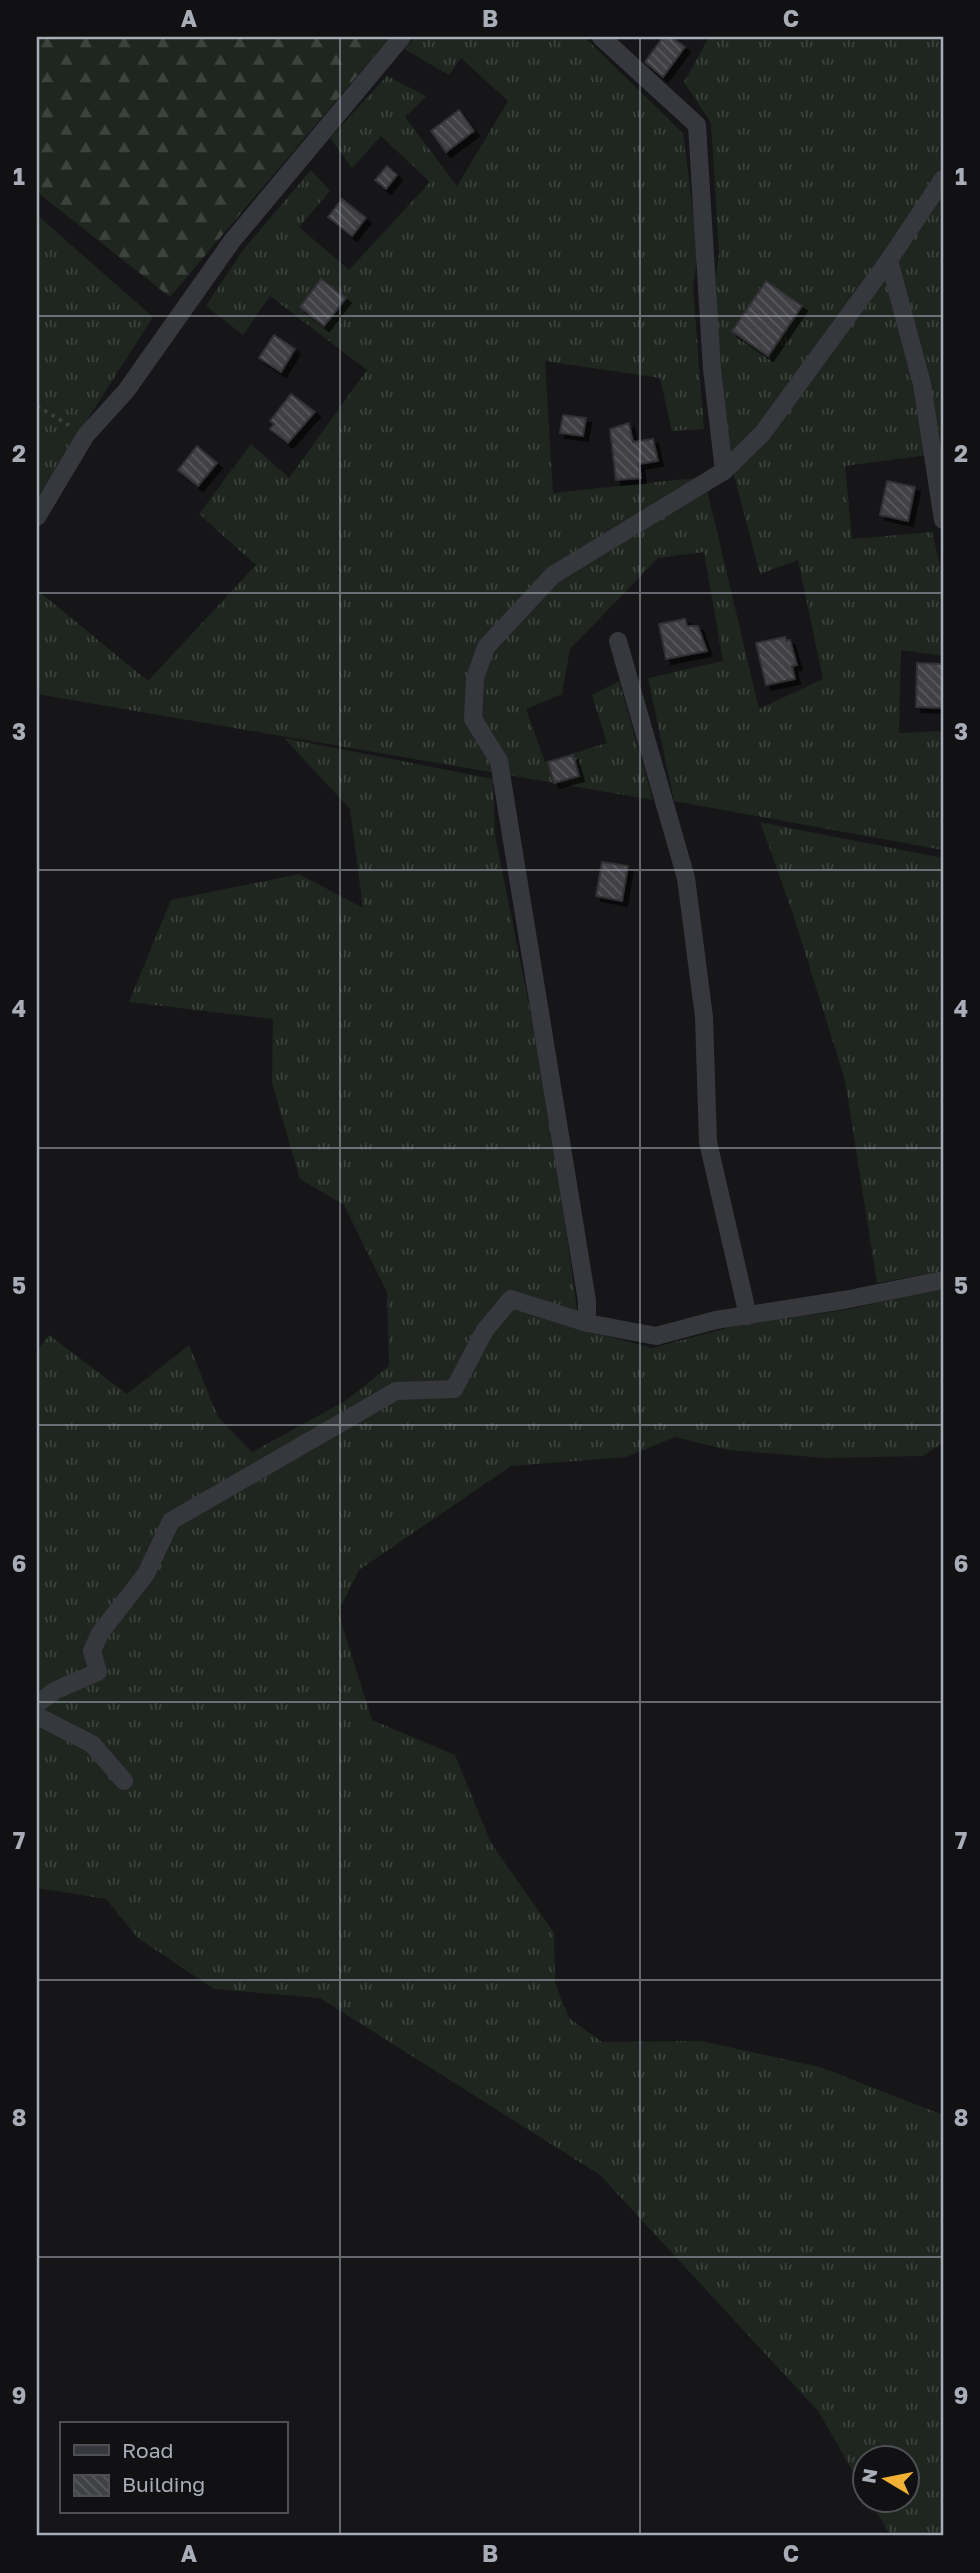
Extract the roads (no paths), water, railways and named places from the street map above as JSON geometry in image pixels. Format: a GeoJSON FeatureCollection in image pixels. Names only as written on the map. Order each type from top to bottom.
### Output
{"type":"FeatureCollection","features":[{"type":"Feature","properties":{"kind":"street"},"geometry":{"type":"LineString","coordinates":[[37,517],[86,435],[126,391],[232,241],[402,37]]}},
{"type":"Feature","properties":{"kind":"street"},"geometry":{"type":"LineString","coordinates":[[601,37],[697,125],[712,369],[724,471]]}},
{"type":"Feature","properties":{"kind":"street"},"geometry":{"type":"LineString","coordinates":[[587,1323],[587,1301],[499,761],[473,719],[475,678],[486,648],[553,575],[724,471],[762,434],[889,260],[943,179]]}},
{"type":"Feature","properties":{"kind":"street"},"geometry":{"type":"LineString","coordinates":[[889,260],[922,384],[943,520]]}},
{"type":"Feature","properties":{"kind":"street"},"geometry":{"type":"LineString","coordinates":[[618,640],[686,878],[704,1017],[708,1142],[748,1315]]}},
{"type":"Feature","properties":{"kind":"street"},"geometry":{"type":"LineString","coordinates":[[37,1704],[56,1690],[98,1672],[92,1651],[100,1633],[145,1574],[171,1521],[396,1391],[454,1389],[485,1330],[511,1299],[587,1323],[656,1336],[748,1315],[943,1280]]}},
{"type":"Feature","properties":{"kind":"street"},"geometry":{"type":"LineString","coordinates":[[37,1716],[92,1744],[124,1781]]}}]}
